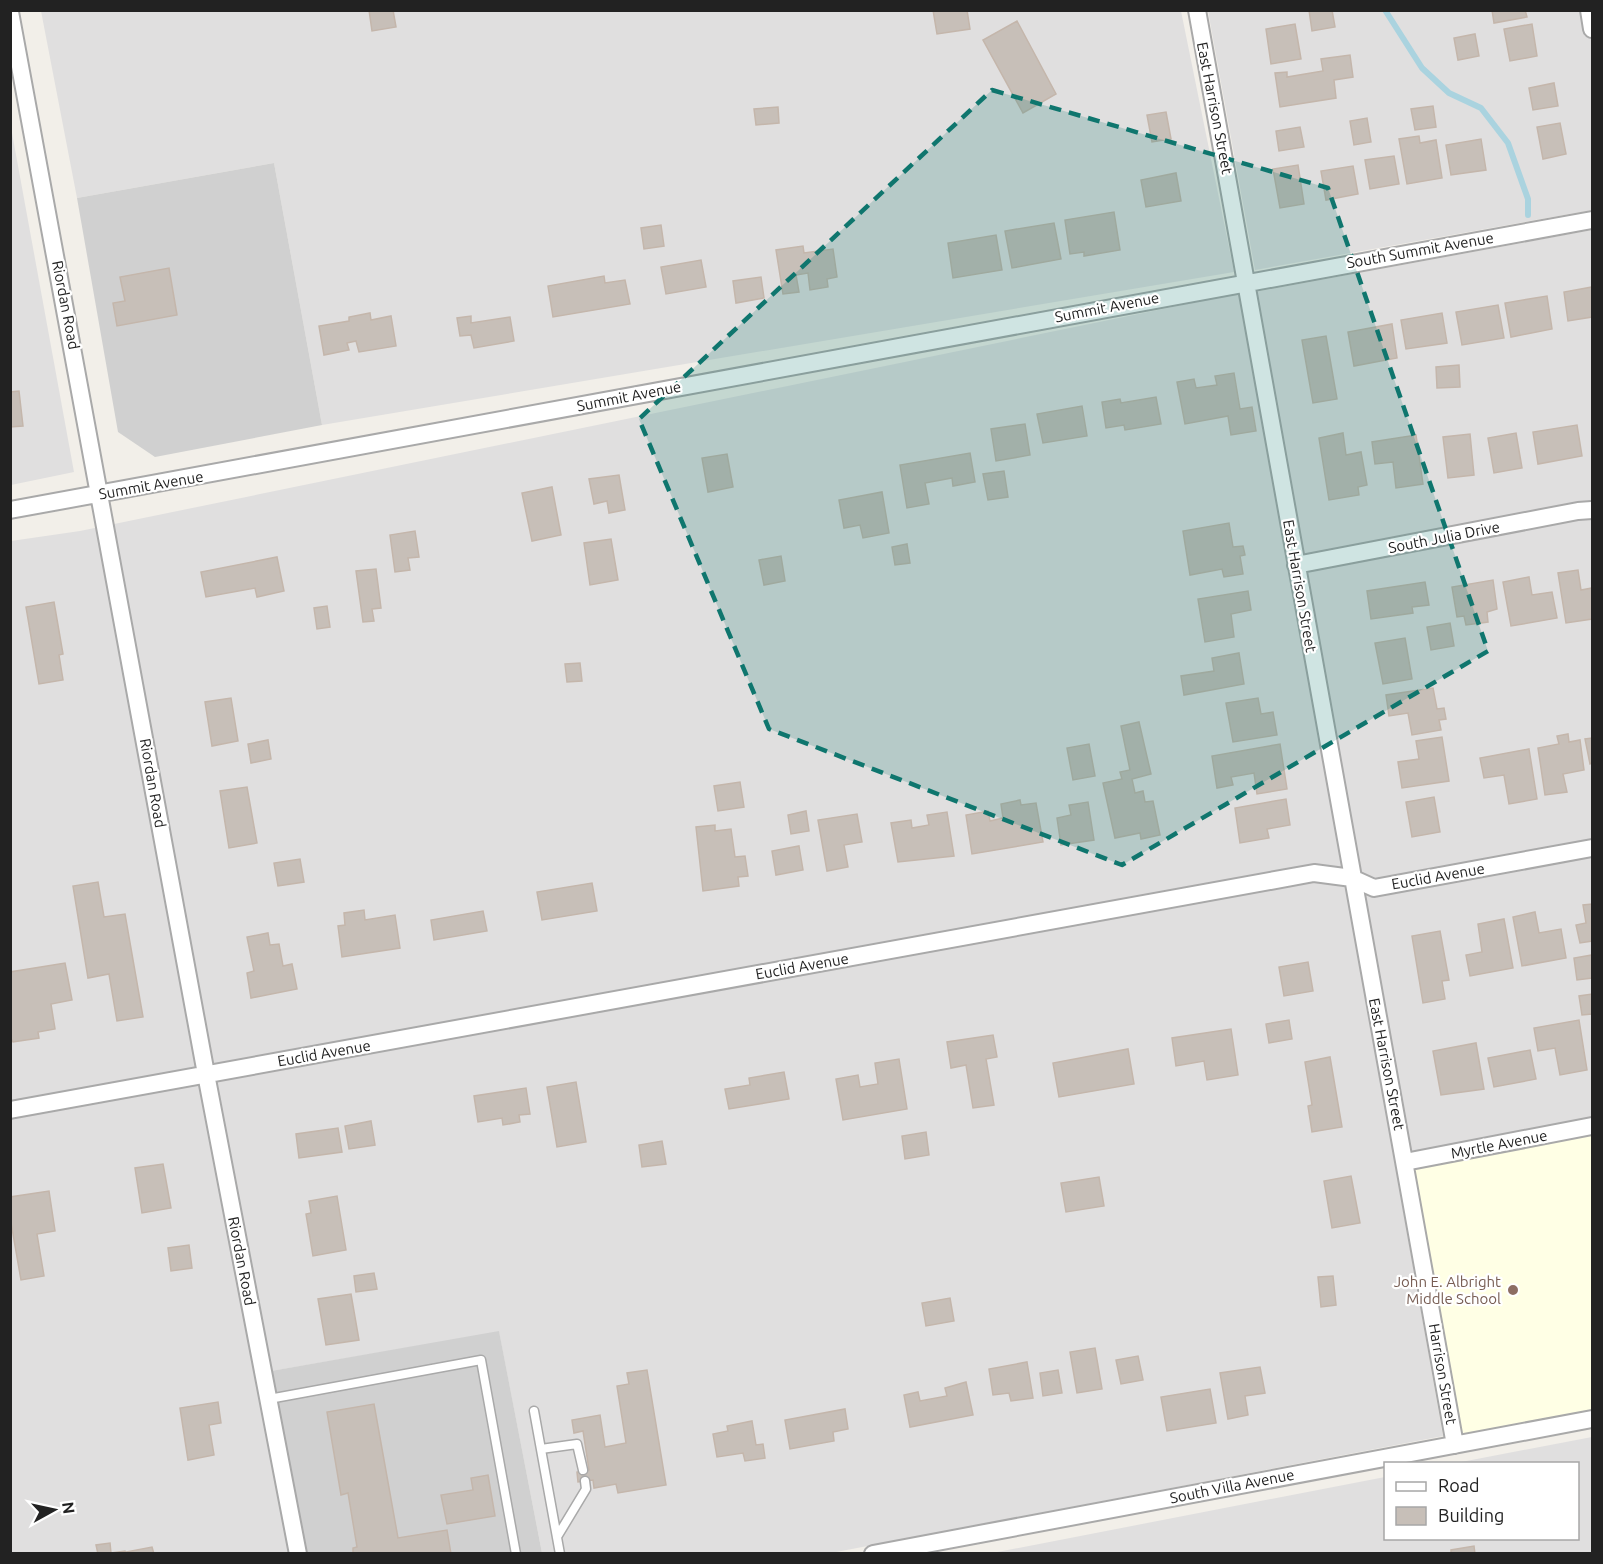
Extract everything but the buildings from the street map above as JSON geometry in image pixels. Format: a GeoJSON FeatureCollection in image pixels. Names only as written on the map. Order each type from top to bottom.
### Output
{"type":"FeatureCollection","features":[{"type":"Feature","properties":{"kind":"street","name":"East Harrison Street"},"geometry":{"type":"LineString","coordinates":[[1197,10],[1405,1162]]}},
{"type":"Feature","properties":{"kind":"street"},"geometry":{"type":"LineString","coordinates":[[1589,10],[1593,29]]}},
{"type":"Feature","properties":{"kind":"street","name":"Riordan Road"},"geometry":{"type":"LineString","coordinates":[[10,12],[101,494],[206,1074],[298,1554]]}},
{"type":"Feature","properties":{"kind":"street","name":"South Summit Avenue"},"geometry":{"type":"LineString","coordinates":[[1247,281],[1593,220]]}},
{"type":"Feature","properties":{"kind":"street","name":"Summit Avenue"},"geometry":{"type":"LineString","coordinates":[[10,510],[1247,281]]}},
{"type":"Feature","properties":{"kind":"street","name":"South Julia Drive"},"geometry":{"type":"LineString","coordinates":[[1296,565],[1593,510]]}},
{"type":"Feature","properties":{"kind":"street","name":"Euclid Avenue"},"geometry":{"type":"LineString","coordinates":[[10,1110],[1314,873],[1352,878],[1374,888],[1593,848]]}},
{"type":"Feature","properties":{"kind":"street","name":"Myrtle Avenue"},"geometry":{"type":"LineString","coordinates":[[1405,1162],[1593,1126]]}},
{"type":"Feature","properties":{"kind":"street","name":"Harrison Street"},"geometry":{"type":"LineString","coordinates":[[1405,1162],[1455,1444]]}},
{"type":"Feature","properties":{"kind":"street","name":"South Villa Avenue"},"geometry":{"type":"LineString","coordinates":[[873,1554],[935,1548],[1455,1444],[1593,1419]]}},
{"type":"Feature","properties":{"kind":"lane"},"geometry":{"type":"LineString","coordinates":[[268,1399],[481,1360],[516,1554]]}},
{"type":"Feature","properties":{"kind":"lane"},"geometry":{"type":"LineString","coordinates":[[534,1411],[560,1554]]}},
{"type":"Feature","properties":{"kind":"lane"},"geometry":{"type":"LineString","coordinates":[[541,1449],[577,1444],[583,1470]]}},
{"type":"Feature","properties":{"kind":"lane"},"geometry":{"type":"LineString","coordinates":[[557,1537],[586,1489],[585,1481]]}},
{"type":"Feature","properties":{"kind":"highlighted area"},"geometry":{"type":"Polygon","coordinates":[[[992,90],[1328,188],[1488,651],[1122,865],[769,729],[639,419],[992,90]]]}},
{"type":"Feature","properties":{"kind":"shaded area"},"geometry":{"type":"Polygon","coordinates":[[[41,11],[1181,11],[1234,272],[322,425],[274,163],[77,198],[41,11]]]}},
{"type":"Feature","properties":{"kind":"shaded area"},"geometry":{"type":"Polygon","coordinates":[[[1208,11],[1592,11],[1592,210],[1255,270],[1208,11]]]}},
{"type":"Feature","properties":{"kind":"shaded area"},"geometry":{"type":"Polygon","coordinates":[[[10,122],[74,472],[11,485],[10,485],[10,122]]]}},
{"type":"Feature","properties":{"kind":"shaded area"},"geometry":{"type":"Polygon","coordinates":[[[274,163],[322,425],[155,457],[118,432],[77,198],[274,163]]]}},
{"type":"Feature","properties":{"kind":"shaded area"},"geometry":{"type":"Polygon","coordinates":[[[1592,230],[1592,1134],[1414,1168],[1255,292],[1592,230]]]}},
{"type":"Feature","properties":{"kind":"shaded area"},"geometry":{"type":"Polygon","coordinates":[[[1241,293],[1443,1436],[831,1553],[542,1553],[499,1332],[254,1374],[288,1553],[11,1554],[11,541],[80,531],[1241,293]]]}},
{"type":"Feature","properties":{"kind":"shaded area","name":"John E. Albright Middle School"},"geometry":{"type":"Polygon","coordinates":[[[1592,1134],[1592,1412],[1459,1435],[1414,1168],[1592,1134]]]}},
{"type":"Feature","properties":{"kind":"shaded area"},"geometry":{"type":"Polygon","coordinates":[[[499,1331],[542,1553],[288,1553],[254,1374],[499,1331]]]}},
{"type":"Feature","properties":{"kind":"shaded area"},"geometry":{"type":"Polygon","coordinates":[[[1592,1437],[1592,1553],[987,1554],[1384,1477],[1384,1540],[1579,1540],[1579,1462],[1461,1462],[1592,1437]]]}},
{"type":"Feature","properties":{"kind":"waterway"},"geometry":{"type":"LineString","coordinates":[[1385,10],[1422,68],[1449,93],[1481,108],[1508,143],[1528,199],[1528,215]]}},
{"type":"Feature","properties":{"kind":"place","name":"John E. Albright Middle School"},"geometry":{"type":"Point","coordinates":[1513,1290]}}]}
